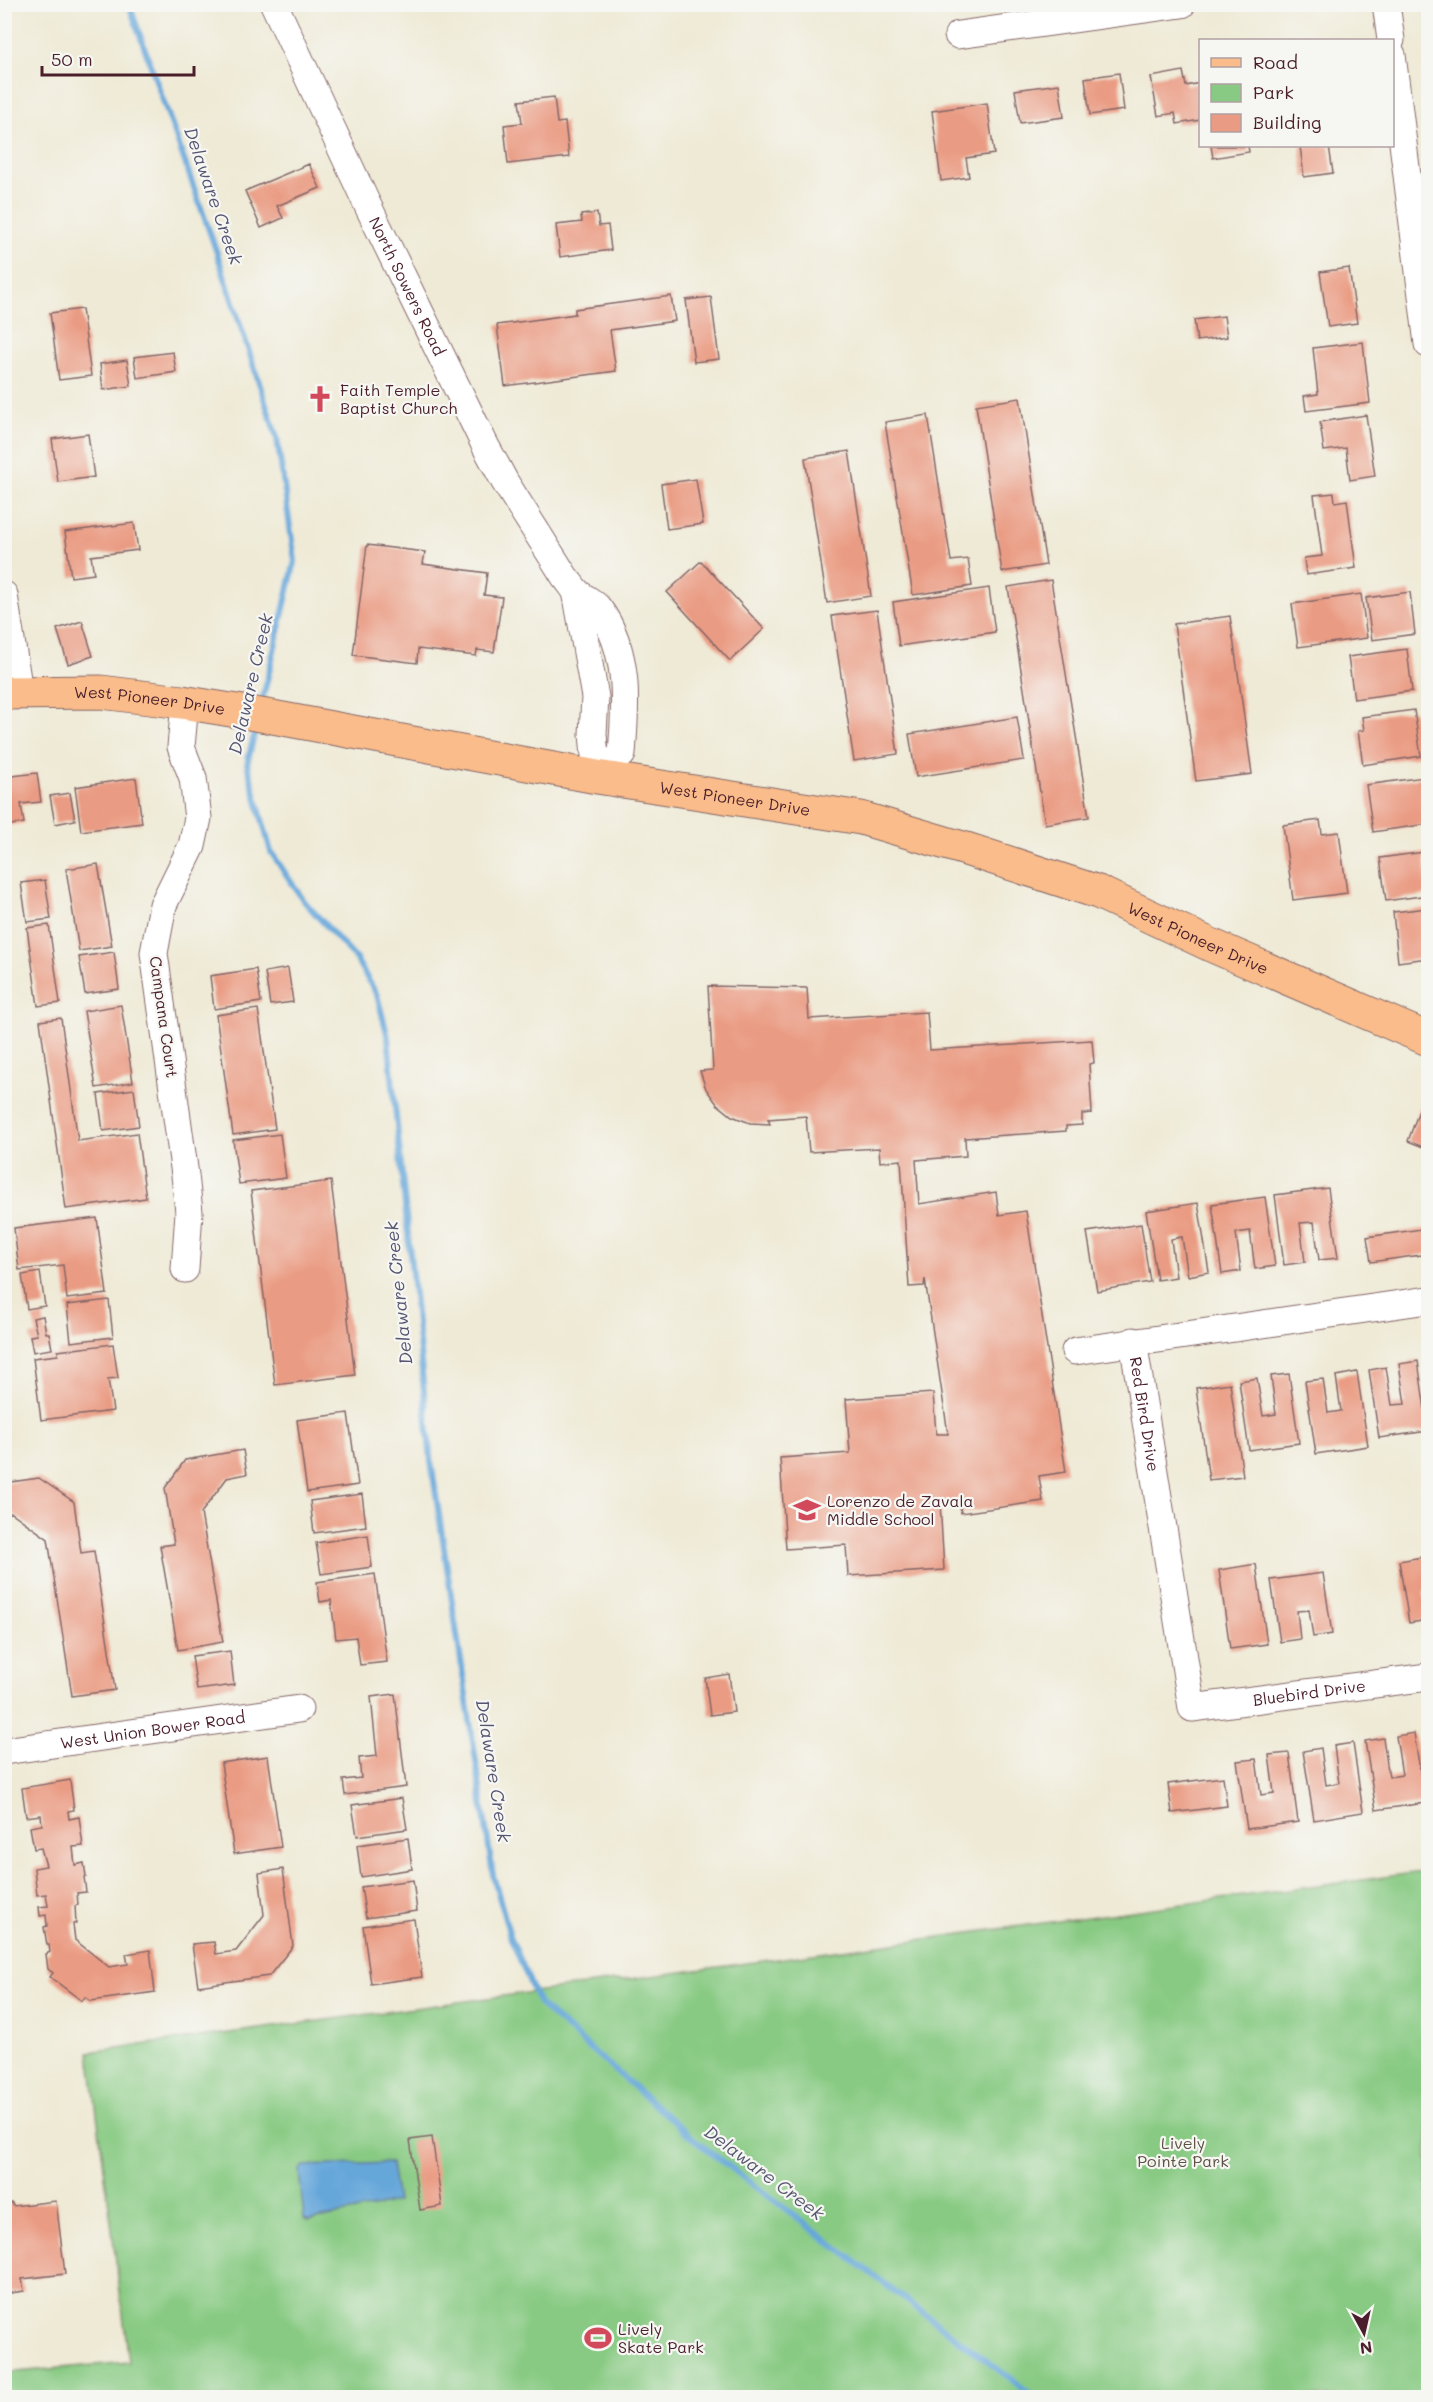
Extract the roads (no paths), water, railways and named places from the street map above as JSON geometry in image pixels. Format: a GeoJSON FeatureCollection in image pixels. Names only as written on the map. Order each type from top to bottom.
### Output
{"type":"FeatureCollection","features":[{"type":"Feature","properties":{"kind":"main road","name":"West Pioneer Drive"},"geometry":{"type":"LineString","coordinates":[[12,692],[101,692],[194,704],[597,777],[861,818],[1098,892],[1213,946],[1428,1039]]}},
{"type":"Feature","properties":{"kind":"street","name":"North Sowers Road"},"geometry":{"type":"LineString","coordinates":[[274,4],[367,204],[485,445],[505,482],[576,591],[596,697],[593,734],[597,777]]}},
{"type":"Feature","properties":{"kind":"street"},"geometry":{"type":"LineString","coordinates":[[958,35],[1182,4]]}},
{"type":"Feature","properties":{"kind":"street"},"geometry":{"type":"LineString","coordinates":[[1386,4],[1391,39]]}},
{"type":"Feature","properties":{"kind":"street"},"geometry":{"type":"LineString","coordinates":[[1394,72],[1428,344]]}},
{"type":"Feature","properties":{"kind":"street"},"geometry":{"type":"LineString","coordinates":[[4,595],[12,692]]}},
{"type":"Feature","properties":{"kind":"street","name":"Campana Court"},"geometry":{"type":"LineString","coordinates":[[185,1269],[189,1212],[186,1175],[154,953],[163,904],[192,846],[198,818],[193,778],[181,747],[194,704]]}},
{"type":"Feature","properties":{"kind":"street","name":"Red Bird Drive"},"geometry":{"type":"LineString","coordinates":[[1192,1708],[1133,1341],[1428,1300]]}},
{"type":"Feature","properties":{"kind":"street"},"geometry":{"type":"LineString","coordinates":[[1075,1350],[1133,1341]]}},
{"type":"Feature","properties":{"kind":"street","name":"Bluebird Drive"},"geometry":{"type":"LineString","coordinates":[[1192,1708],[1428,1677]]}},
{"type":"Feature","properties":{"kind":"street","name":"West Union Bower Road"},"geometry":{"type":"LineString","coordinates":[[4,1751],[299,1709]]}},
{"type":"Feature","properties":{"kind":"water"},"geometry":{"type":"Polygon","coordinates":[[[391,2163],[397,2202],[309,2221],[304,2219],[299,2170],[303,2166],[391,2163]]]}},
{"type":"Feature","properties":{"kind":"waterway","name":"Delaware Creek"},"geometry":{"type":"LineString","coordinates":[[129,4],[216,250],[277,438],[295,561],[261,706]]}},
{"type":"Feature","properties":{"kind":"waterway","name":"Delaware Creek"},"geometry":{"type":"LineString","coordinates":[[257,724],[247,764],[271,852],[304,901],[356,959],[377,995],[388,1037],[431,1461],[493,1875],[510,1936],[539,2004],[697,2142],[1036,2398]]}},
{"type":"Feature","properties":{"kind":"place","name":"Faith Temple Baptist Church"},"geometry":{"type":"Point","coordinates":[320,399]}},
{"type":"Feature","properties":{"kind":"place","name":"Lorenzo de Zavala Middle School"},"geometry":{"type":"Point","coordinates":[807,1510]}},
{"type":"Feature","properties":{"kind":"place","name":"Lively Skate Park"},"geometry":{"type":"Point","coordinates":[598,2338]}},
{"type":"Feature","properties":{"kind":"park label","name":"Lively Pointe Park"},"geometry":{"type":"Point","coordinates":[1183,2152]}}]}
